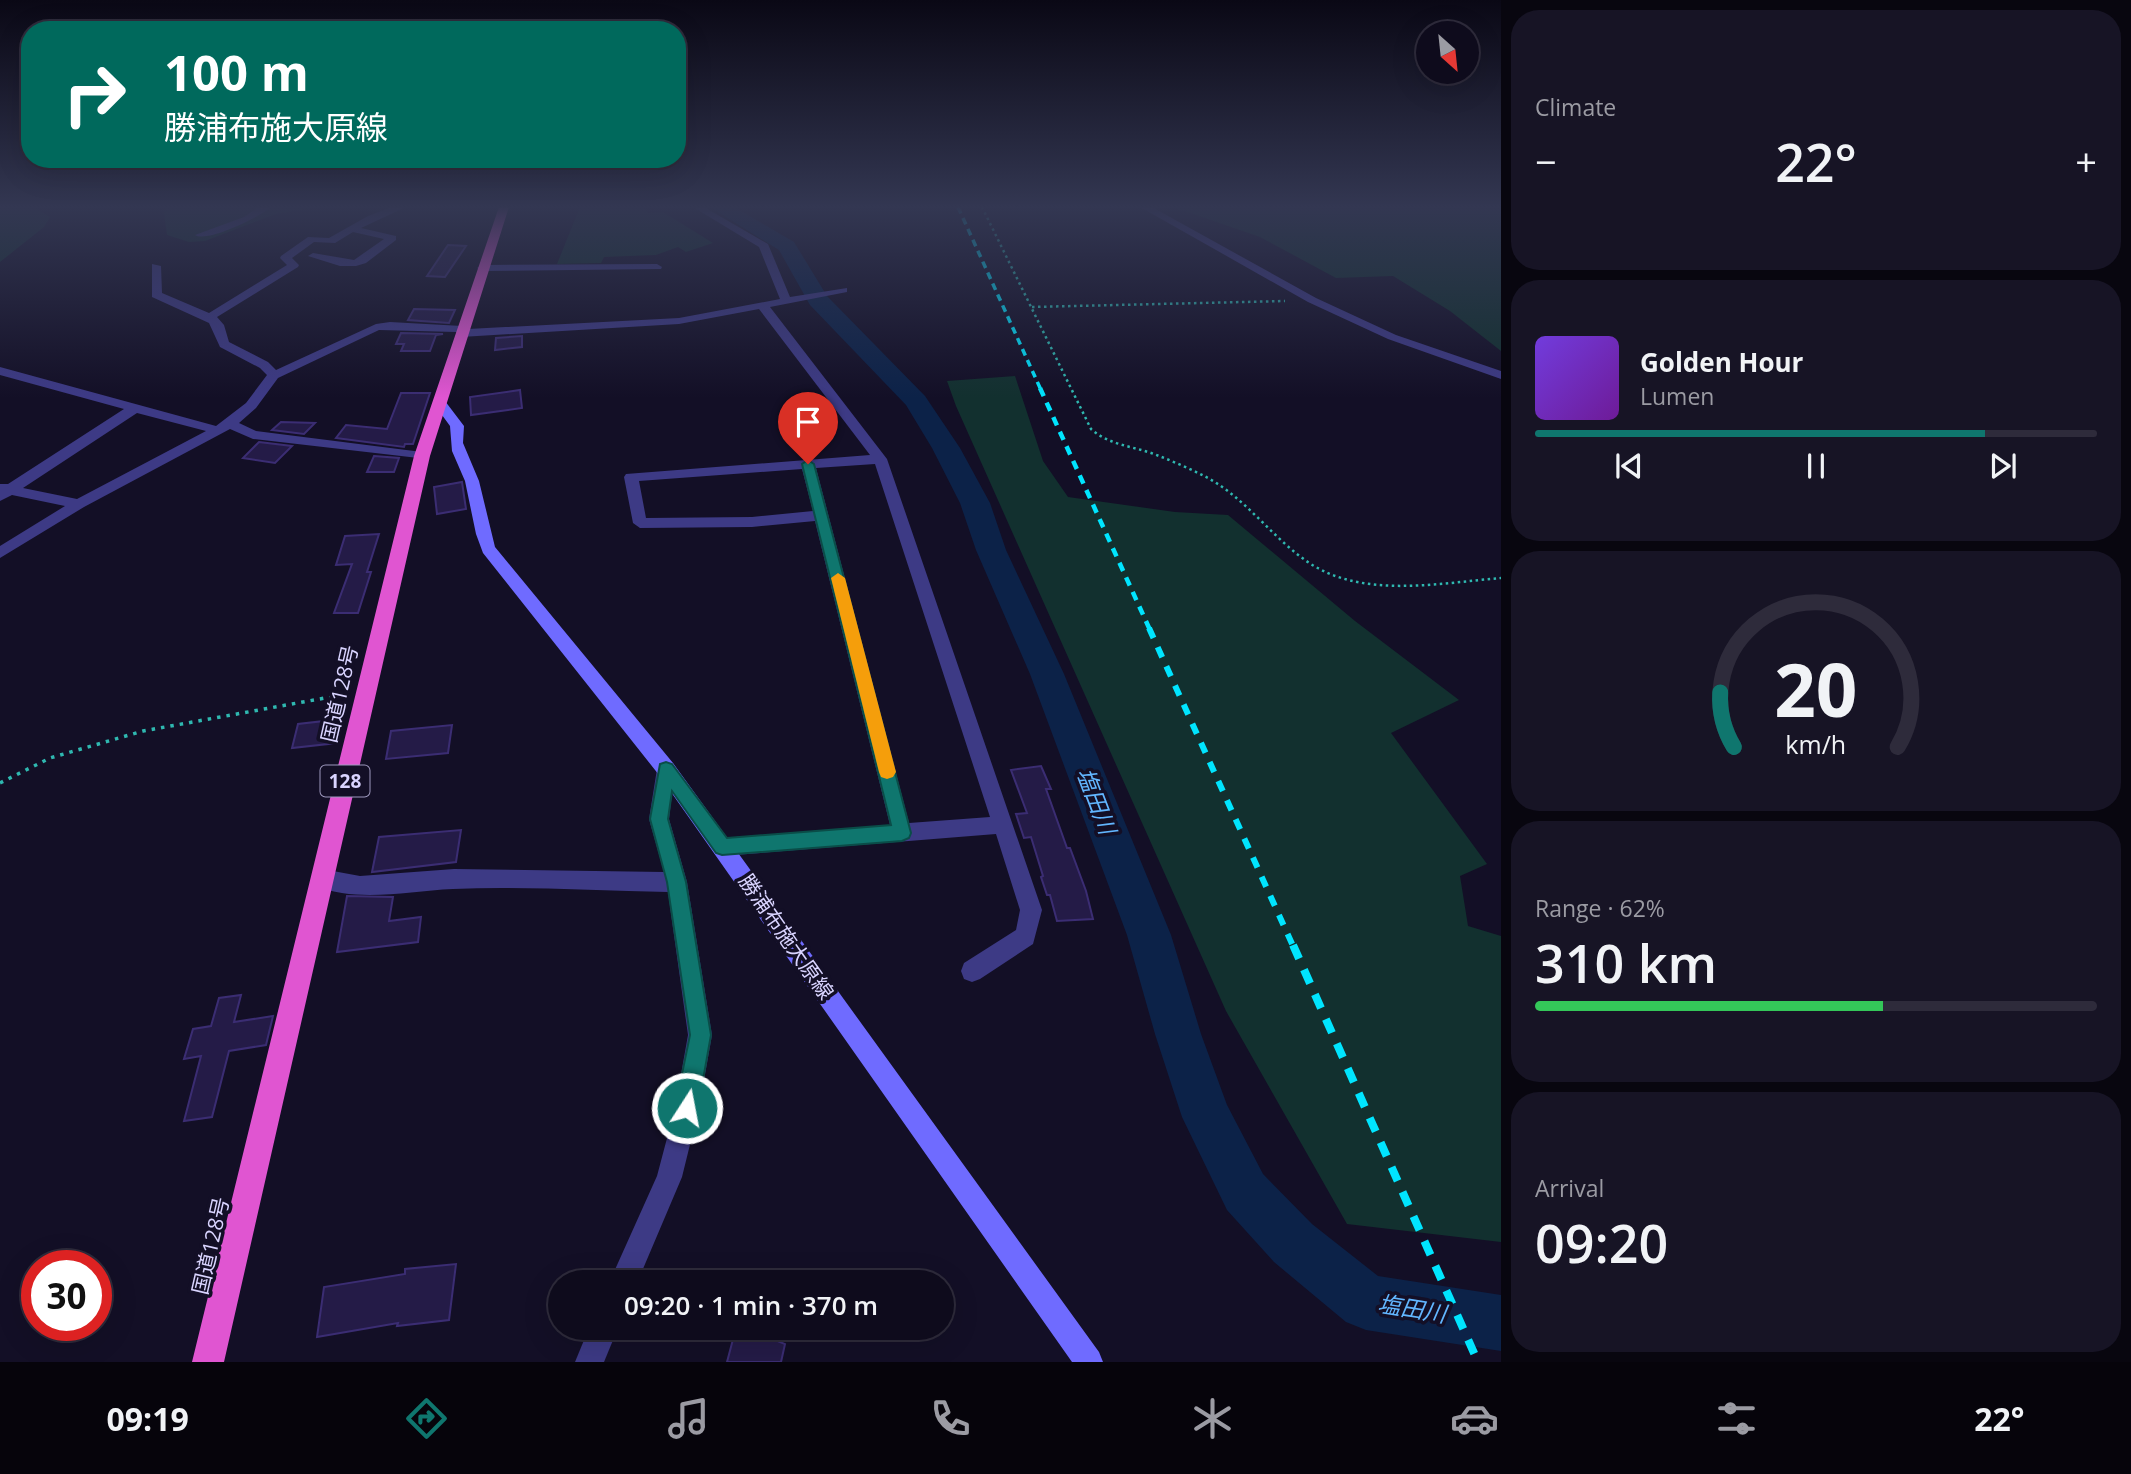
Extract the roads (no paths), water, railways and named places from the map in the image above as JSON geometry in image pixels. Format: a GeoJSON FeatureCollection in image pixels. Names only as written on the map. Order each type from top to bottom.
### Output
{"type":"FeatureCollection","features":[{"type":"Feature","properties":{"kind":"highway","name":"国道128号"},"geometry":{"type":"LineString","coordinates":[[208,1362],[422,456],[481,271]]}},
{"type":"Feature","properties":{"kind":"main road","name":"勝浦布施大原線"},"geometry":{"type":"LineString","coordinates":[[440,404],[457,426],[454,439],[474,487],[479,528],[488,549],[666,769],[1089,1362]]}},
{"type":"Feature","properties":{"kind":"street"},"geometry":{"type":"LineString","coordinates":[[156,271],[156,295],[173,305],[210,317],[218,323],[224,344],[264,365],[274,375]]}},
{"type":"Feature","properties":{"kind":"street"},"geometry":{"type":"LineString","coordinates":[[210,317],[285,271]]}},
{"type":"Feature","properties":{"kind":"street"},"geometry":{"type":"LineString","coordinates":[[774,271],[786,300]]}},
{"type":"Feature","properties":{"kind":"street"},"geometry":{"type":"LineString","coordinates":[[1259,271],[1312,300],[1392,337],[1501,375]]}},
{"type":"Feature","properties":{"kind":"street"},"geometry":{"type":"LineString","coordinates":[[0,553],[79,504],[225,428],[251,405],[274,375],[376,327],[390,325],[461,331],[679,321],[843,290]]}},
{"type":"Feature","properties":{"kind":"street"},"geometry":{"type":"LineString","coordinates":[[762,305],[880,459],[1031,911],[1025,936],[972,971]]}},
{"type":"Feature","properties":{"kind":"street"},"geometry":{"type":"LineString","coordinates":[[0,371],[135,408],[253,435],[422,456]]}},
{"type":"Feature","properties":{"kind":"street"},"geometry":{"type":"LineString","coordinates":[[3,491],[135,408]]}},
{"type":"Feature","properties":{"kind":"street"},"geometry":{"type":"LineString","coordinates":[[822,515],[752,522],[640,523],[631,477],[880,459]]}},
{"type":"Feature","properties":{"kind":"street"},"geometry":{"type":"LineString","coordinates":[[808,464],[902,833]]}},
{"type":"Feature","properties":{"kind":"street"},"geometry":{"type":"LineString","coordinates":[[3,491],[79,504]]}},
{"type":"Feature","properties":{"kind":"street"},"geometry":{"type":"LineString","coordinates":[[629,1270],[669,1177],[687,1108],[700,1035],[677,882],[659,819],[666,769]]}},
{"type":"Feature","properties":{"kind":"street"},"geometry":{"type":"LineString","coordinates":[[722,847],[1002,825]]}},
{"type":"Feature","properties":{"kind":"street"},"geometry":{"type":"LineString","coordinates":[[322,879],[360,886],[454,878],[677,882]]}},
{"type":"Feature","properties":{"kind":"street"},"geometry":{"type":"LineString","coordinates":[[589,1362],[599,1340]]}},
{"type":"Feature","properties":{"kind":"waterway","name":"塩田川"},"geometry":{"type":"LineString","coordinates":[[801,271],[818,300],[916,401],[946,448],[975,503],[991,550],[1047,674],[1149,935],[1178,1034],[1207,1117],[1245,1192],[1293,1243],[1366,1302],[1501,1323]]}},
{"type":"Feature","properties":{"kind":"railway"},"geometry":{"type":"LineString","coordinates":[[987,271],[1041,390]]}},
{"type":"Feature","properties":{"kind":"railway"},"geometry":{"type":"LineString","coordinates":[[1040,388],[1150,630]]}},
{"type":"Feature","properties":{"kind":"railway"},"geometry":{"type":"LineString","coordinates":[[1149,628],[1293,946]]}},
{"type":"Feature","properties":{"kind":"railway"},"geometry":{"type":"LineString","coordinates":[[1293,945],[1478,1362]]}}]}
